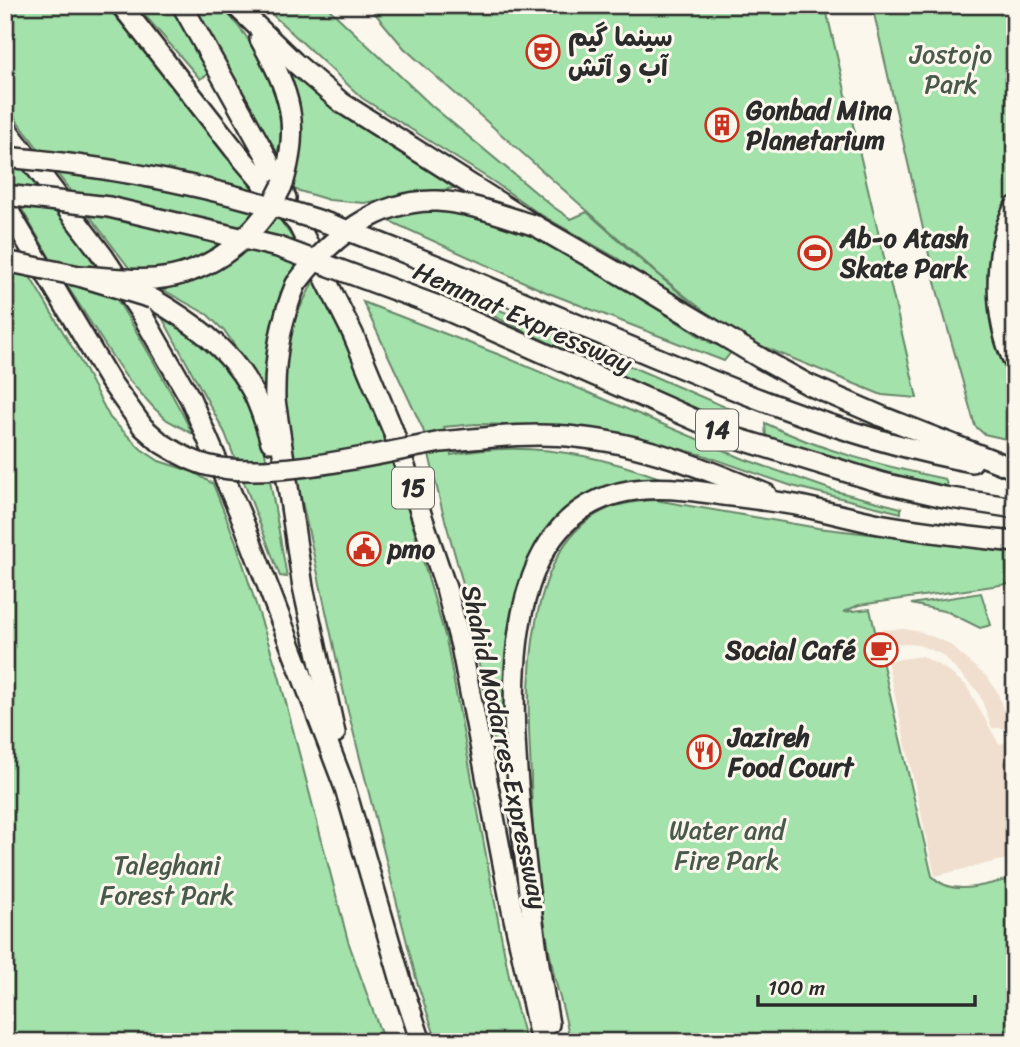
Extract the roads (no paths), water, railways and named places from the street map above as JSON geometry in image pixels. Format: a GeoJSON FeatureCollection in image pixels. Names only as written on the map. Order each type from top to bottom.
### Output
{"type":"FeatureCollection","features":[{"type":"Feature","properties":{"kind":"highway","name":"Shahid Modarres Expressway"},"geometry":{"type":"LineString","coordinates":[[121,5],[234,149],[298,224],[352,334],[392,428],[446,588],[461,646],[511,905],[541,1042]]}},
{"type":"Feature","properties":{"kind":"highway"},"geometry":{"type":"LineString","coordinates":[[182,5],[264,152],[298,224]]}},
{"type":"Feature","properties":{"kind":"highway"},"geometry":{"type":"LineString","coordinates":[[79,276],[134,280],[178,275],[223,255],[250,232],[265,213],[283,184],[292,144],[292,119],[280,74],[243,12]]}},
{"type":"Feature","properties":{"kind":"highway"},"geometry":{"type":"LineString","coordinates":[[243,12],[294,62],[342,103],[536,226],[809,385],[1015,469]]}},
{"type":"Feature","properties":{"kind":"highway"},"geometry":{"type":"LineString","coordinates":[[5,127],[103,256],[141,313],[190,398],[241,516],[345,788]]}},
{"type":"Feature","properties":{"kind":"highway","name":"Hemmat Expressway"},"geometry":{"type":"LineString","coordinates":[[5,157],[102,168],[210,191],[316,220],[450,271],[719,384],[788,409],[917,450],[1015,469]]}},
{"type":"Feature","properties":{"kind":"highway","name":"Hemmat Expressway"},"geometry":{"type":"LineString","coordinates":[[5,195],[109,207],[278,247],[435,305],[736,438],[883,483],[944,497],[1015,508]]}},
{"type":"Feature","properties":{"kind":"highway"},"geometry":{"type":"LineString","coordinates":[[421,1042],[402,988],[345,788],[303,587],[277,420],[274,376],[279,335],[296,285],[320,255],[359,222],[398,206],[438,201],[482,208],[536,226]]}},
{"type":"Feature","properties":{"kind":"highway"},"geometry":{"type":"LineString","coordinates":[[5,205],[110,381],[143,426],[161,443],[194,461],[211,467],[241,470],[275,469],[332,462],[441,442],[525,436],[574,436],[645,450],[693,464],[795,505]]}},
{"type":"Feature","properties":{"kind":"highway"},"geometry":{"type":"LineString","coordinates":[[1015,207],[1000,255],[998,295],[1001,327],[1008,351],[1015,363]]}},
{"type":"Feature","properties":{"kind":"highway"},"geometry":{"type":"LineString","coordinates":[[5,261],[79,276],[150,298],[198,327],[242,372],[260,410],[293,527]]}},
{"type":"Feature","properties":{"kind":"highway"},"geometry":{"type":"LineString","coordinates":[[552,1042],[525,864],[513,691],[525,600],[540,559],[558,532],[569,521],[601,500],[623,492],[673,488],[795,505],[880,524],[1015,542]]}},
{"type":"Feature","properties":{"kind":"place","name":"سینما گیم آب و آتش"},"geometry":{"type":"Point","coordinates":[543,52]}},
{"type":"Feature","properties":{"kind":"place","name":"Gonbad Mina Planetarium"},"geometry":{"type":"Point","coordinates":[722,125]}},
{"type":"Feature","properties":{"kind":"place","name":"Ab-o Atash Skate Park"},"geometry":{"type":"Point","coordinates":[815,253]}},
{"type":"Feature","properties":{"kind":"place","name":"pmo"},"geometry":{"type":"Point","coordinates":[364,549]}},
{"type":"Feature","properties":{"kind":"place","name":"Social Café"},"geometry":{"type":"Point","coordinates":[881,650]}},
{"type":"Feature","properties":{"kind":"place","name":"Jazireh Food Court"},"geometry":{"type":"Point","coordinates":[704,752]}},
{"type":"Feature","properties":{"kind":"park label","name":"Jostojo Park"},"geometry":{"type":"Point","coordinates":[951,69]}},
{"type":"Feature","properties":{"kind":"park label","name":"Water and Fire Park"},"geometry":{"type":"Point","coordinates":[727,845]}},
{"type":"Feature","properties":{"kind":"park label","name":"Taleghani Forest Park"},"geometry":{"type":"Point","coordinates":[167,880]}}]}
